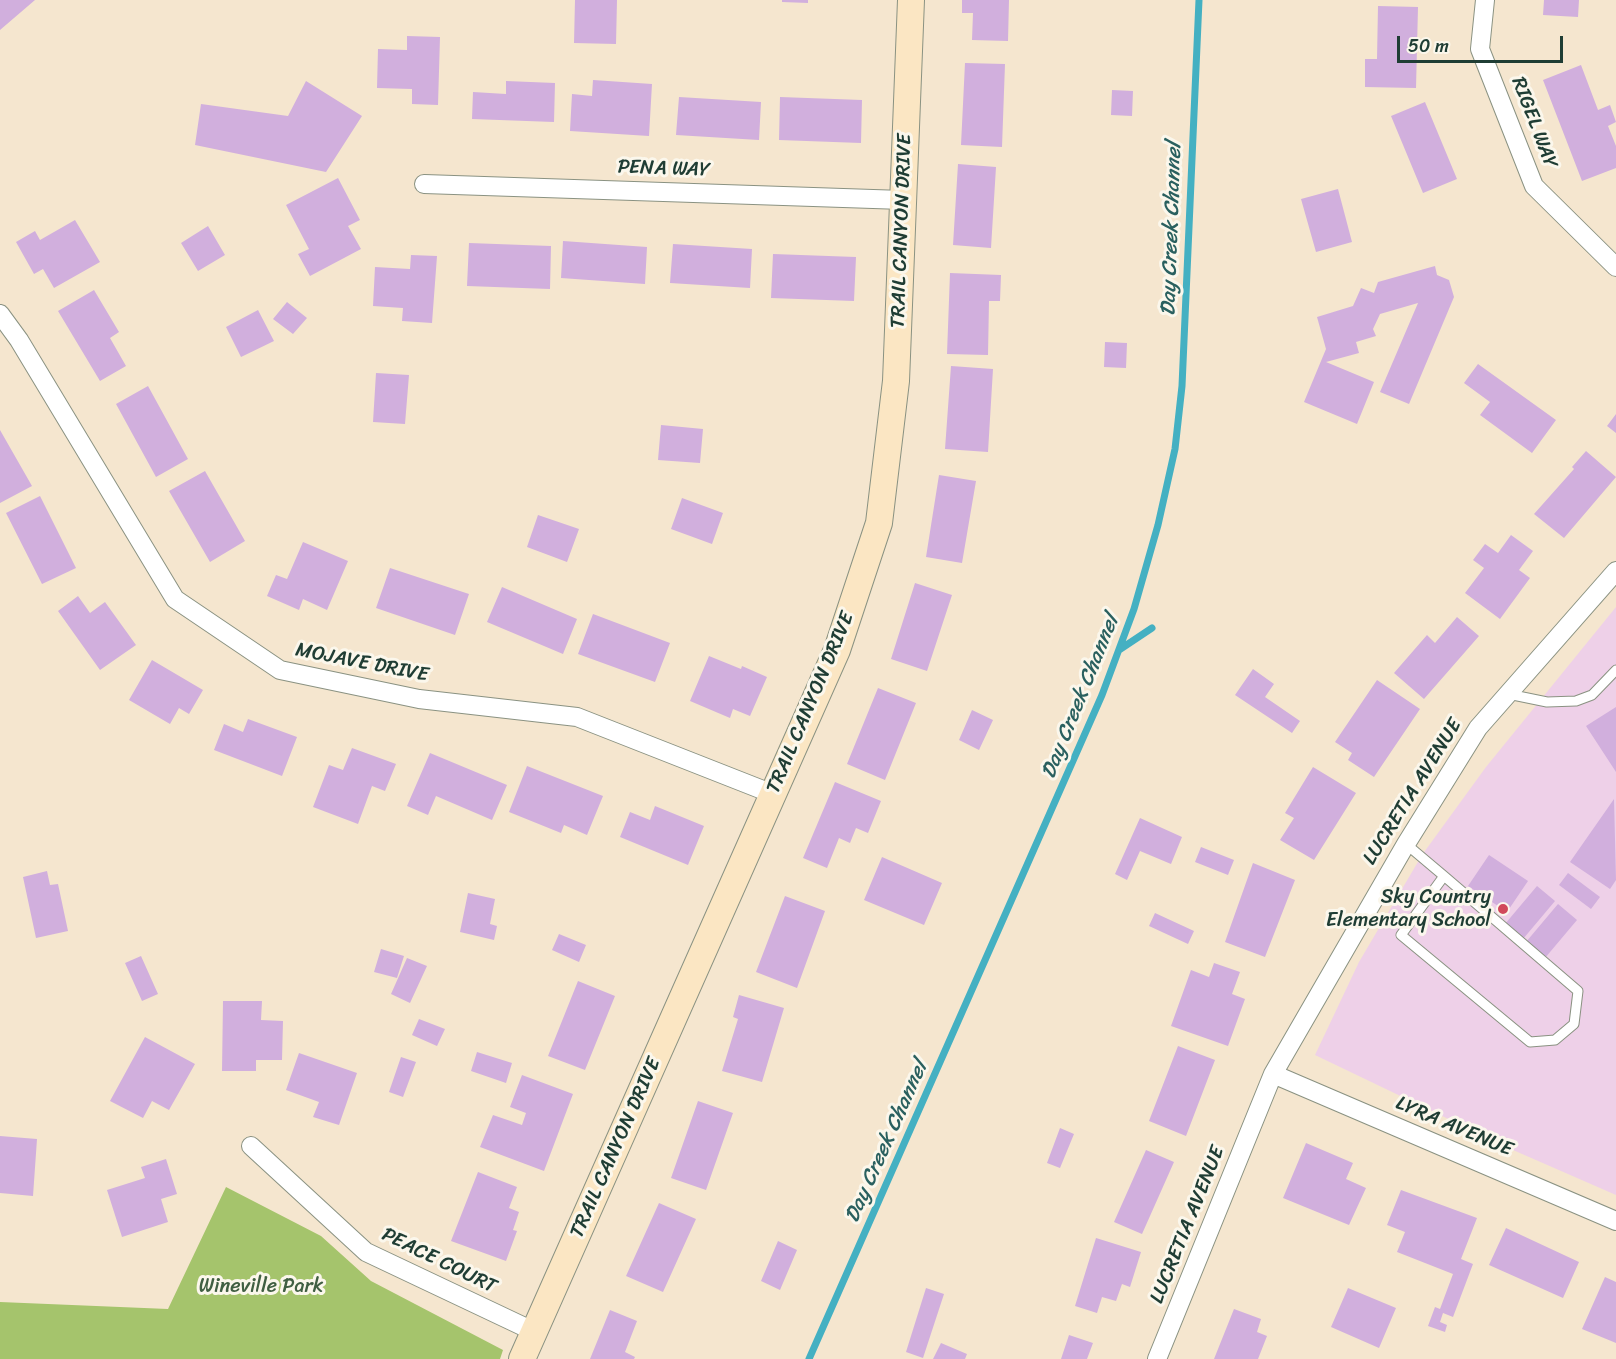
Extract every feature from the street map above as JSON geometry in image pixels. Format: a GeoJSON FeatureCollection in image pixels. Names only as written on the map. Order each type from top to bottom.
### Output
{"type":"FeatureCollection","features":[{"type":"Feature","properties":{"kind":"street","name":"TRAIL CANYON DRIVE"},"geometry":{"type":"LineString","coordinates":[[522,1359],[837,650],[879,523],[896,381],[911,0]]}},
{"type":"Feature","properties":{"kind":"street","name":"RIGEL WAY"},"geometry":{"type":"LineString","coordinates":[[1485,0],[1480,48],[1534,186],[1616,267]]}},
{"type":"Feature","properties":{"kind":"street","name":"PENA WAY"},"geometry":{"type":"LineString","coordinates":[[424,184],[903,200]]}},
{"type":"Feature","properties":{"kind":"street","name":"MOJAVE DRIVE"},"geometry":{"type":"LineString","coordinates":[[0,314],[19,340],[175,599],[280,670],[419,699],[577,717],[773,794]]}},
{"type":"Feature","properties":{"kind":"street","name":"LUCRETIA AVENUE"},"geometry":{"type":"LineString","coordinates":[[1157,1359],[1273,1074],[1406,844],[1478,728],[1616,571]]}},
{"type":"Feature","properties":{"kind":"street","name":"LYRA AVENUE"},"geometry":{"type":"LineString","coordinates":[[1273,1074],[1616,1221]]}},
{"type":"Feature","properties":{"kind":"street","name":"PEACE COURT"},"geometry":{"type":"LineString","coordinates":[[251,1146],[366,1252],[535,1332]]}},
{"type":"Feature","properties":{"kind":"lane"},"geometry":{"type":"LineString","coordinates":[[1508,694],[1547,702],[1576,701],[1592,695],[1616,670]]}},
{"type":"Feature","properties":{"kind":"lane"},"geometry":{"type":"LineString","coordinates":[[1406,844],[1444,876],[1578,991],[1574,1024],[1555,1040],[1530,1042],[1401,935],[1444,876]]}},
{"type":"Feature","properties":{"kind":"shaded area","name":"Sky Country Elementary School"},"geometry":{"type":"Polygon","coordinates":[[[1616,607],[1616,1195],[1513,1150],[1315,1055],[1359,962],[1422,855],[1486,767],[1616,607]]]}},
{"type":"Feature","properties":{"kind":"green space","name":"Wineville Park"},"geometry":{"type":"Polygon","coordinates":[[[226,1187],[321,1236],[371,1281],[503,1350],[500,1359],[0,1359],[0,1302],[168,1309],[226,1187]]]}},
{"type":"Feature","properties":{"kind":"building"},"geometry":{"type":"Polygon","coordinates":[[[0,0],[35,0],[0,30],[0,0]]]}},
{"type":"Feature","properties":{"kind":"building"},"geometry":{"type":"Polygon","coordinates":[[[575,0],[617,0],[616,44],[574,43],[575,0]]]}},
{"type":"Feature","properties":{"kind":"building"},"geometry":{"type":"Polygon","coordinates":[[[782,0],[808,0],[808,3],[782,2],[782,0]]]}},
{"type":"Feature","properties":{"kind":"building"},"geometry":{"type":"Polygon","coordinates":[[[962,0],[1009,0],[1008,41],[972,40],[973,13],[962,13],[962,0]]]}},
{"type":"Feature","properties":{"kind":"building"},"geometry":{"type":"Polygon","coordinates":[[[1544,0],[1579,0],[1578,17],[1543,15],[1544,0]]]}},
{"type":"Feature","properties":{"kind":"building"},"geometry":{"type":"Polygon","coordinates":[[[1378,6],[1418,7],[1416,88],[1365,87],[1365,59],[1377,59],[1378,6]]]}},
{"type":"Feature","properties":{"kind":"building"},"geometry":{"type":"Polygon","coordinates":[[[407,36],[440,37],[438,105],[412,104],[412,89],[377,88],[378,49],[407,50],[407,36]]]}},
{"type":"Feature","properties":{"kind":"building"},"geometry":{"type":"Polygon","coordinates":[[[965,63],[1005,64],[1002,147],[961,145],[965,63]]]}},
{"type":"Feature","properties":{"kind":"building"},"geometry":{"type":"Polygon","coordinates":[[[1581,65],[1598,110],[1610,105],[1616,122],[1608,126],[1616,146],[1616,168],[1582,181],[1543,80],[1581,65]]]}},
{"type":"Feature","properties":{"kind":"building"},"geometry":{"type":"Polygon","coordinates":[[[593,80],[652,84],[649,136],[570,131],[572,94],[592,96],[593,80]]]}},
{"type":"Feature","properties":{"kind":"building"},"geometry":{"type":"Polygon","coordinates":[[[306,81],[362,116],[326,172],[195,145],[201,104],[288,116],[306,81]]]}},
{"type":"Feature","properties":{"kind":"building"},"geometry":{"type":"Polygon","coordinates":[[[506,81],[555,83],[554,122],[472,119],[473,92],[506,94],[506,81]]]}},
{"type":"Feature","properties":{"kind":"building"},"geometry":{"type":"Polygon","coordinates":[[[1112,90],[1133,91],[1132,116],[1111,115],[1112,90]]]}},
{"type":"Feature","properties":{"kind":"building"},"geometry":{"type":"Polygon","coordinates":[[[679,97],[761,102],[759,140],[676,135],[679,97]]]}},
{"type":"Feature","properties":{"kind":"building"},"geometry":{"type":"Polygon","coordinates":[[[780,97],[862,100],[861,143],[779,140],[780,97]]]}},
{"type":"Feature","properties":{"kind":"building"},"geometry":{"type":"Polygon","coordinates":[[[1425,102],[1457,179],[1423,193],[1391,116],[1425,102]]]}},
{"type":"Feature","properties":{"kind":"building"},"geometry":{"type":"Polygon","coordinates":[[[958,164],[996,167],[991,248],[953,245],[958,164]]]}},
{"type":"Feature","properties":{"kind":"building"},"geometry":{"type":"Polygon","coordinates":[[[338,178],[360,220],[348,226],[361,249],[310,276],[298,254],[309,249],[286,205],[338,178]]]}},
{"type":"Feature","properties":{"kind":"building"},"geometry":{"type":"Polygon","coordinates":[[[1338,189],[1352,242],[1316,252],[1301,199],[1338,189]]]}},
{"type":"Feature","properties":{"kind":"building"},"geometry":{"type":"Polygon","coordinates":[[[75,220],[100,262],[54,288],[43,269],[34,274],[16,242],[35,231],[40,240],[75,220]]]}},
{"type":"Feature","properties":{"kind":"building"},"geometry":{"type":"Polygon","coordinates":[[[208,226],[225,255],[198,271],[181,243],[208,226]]]}},
{"type":"Feature","properties":{"kind":"building"},"geometry":{"type":"Polygon","coordinates":[[[563,241],[647,247],[645,284],[561,278],[563,241]]]}},
{"type":"Feature","properties":{"kind":"building"},"geometry":{"type":"Polygon","coordinates":[[[469,243],[551,246],[550,289],[467,286],[469,243]]]}},
{"type":"Feature","properties":{"kind":"building"},"geometry":{"type":"Polygon","coordinates":[[[673,244],[752,249],[750,288],[670,283],[673,244]]]}},
{"type":"Feature","properties":{"kind":"building"},"geometry":{"type":"Polygon","coordinates":[[[773,254],[856,257],[854,301],[771,298],[773,254]]]}},
{"type":"Feature","properties":{"kind":"building"},"geometry":{"type":"Polygon","coordinates":[[[411,255],[437,256],[432,323],[402,321],[403,308],[373,306],[375,267],[410,269],[411,255]]]}},
{"type":"Feature","properties":{"kind":"building"},"geometry":{"type":"Polygon","coordinates":[[[1435,266],[1437,275],[1449,280],[1454,297],[1409,404],[1380,392],[1418,303],[1380,314],[1373,329],[1376,336],[1356,342],[1359,353],[1326,362],[1374,382],[1357,424],[1304,402],[1326,349],[1317,317],[1353,306],[1361,288],[1374,293],[1378,282],[1435,266]]]}},
{"type":"Feature","properties":{"kind":"building"},"geometry":{"type":"Polygon","coordinates":[[[950,273],[1001,275],[1000,301],[989,301],[988,355],[947,354],[950,273]]]}},
{"type":"Feature","properties":{"kind":"building"},"geometry":{"type":"Polygon","coordinates":[[[94,290],[119,332],[110,338],[126,366],[100,381],[58,311],[94,290]]]}},
{"type":"Feature","properties":{"kind":"building"},"geometry":{"type":"Polygon","coordinates":[[[287,302],[307,318],[293,334],[273,319],[287,302]]]}},
{"type":"Feature","properties":{"kind":"building"},"geometry":{"type":"Polygon","coordinates":[[[258,310],[274,341],[241,357],[226,327],[258,310]]]}},
{"type":"Feature","properties":{"kind":"building"},"geometry":{"type":"Polygon","coordinates":[[[1105,342],[1127,343],[1126,368],[1104,367],[1105,342]]]}},
{"type":"Feature","properties":{"kind":"building"},"geometry":{"type":"Polygon","coordinates":[[[1478,364],[1556,420],[1532,453],[1480,415],[1490,402],[1464,383],[1478,364]]]}},
{"type":"Feature","properties":{"kind":"building"},"geometry":{"type":"Polygon","coordinates":[[[951,366],[993,369],[988,452],[945,449],[951,366]]]}},
{"type":"Feature","properties":{"kind":"building"},"geometry":{"type":"Polygon","coordinates":[[[376,373],[409,375],[405,424],[373,422],[376,373]]]}},
{"type":"Feature","properties":{"kind":"building"},"geometry":{"type":"Polygon","coordinates":[[[148,386],[188,459],[156,477],[116,404],[148,386]]]}},
{"type":"Feature","properties":{"kind":"building"},"geometry":{"type":"Polygon","coordinates":[[[1616,414],[1616,433],[1607,426],[1616,414]]]}},
{"type":"Feature","properties":{"kind":"building"},"geometry":{"type":"Polygon","coordinates":[[[661,425],[703,429],[700,463],[658,460],[661,425]]]}},
{"type":"Feature","properties":{"kind":"building"},"geometry":{"type":"Polygon","coordinates":[[[0,430],[32,486],[0,503],[0,430]]]}},
{"type":"Feature","properties":{"kind":"building"},"geometry":{"type":"Polygon","coordinates":[[[1586,451],[1616,477],[1564,538],[1534,514],[1574,469],[1572,467],[1586,451]]]}},
{"type":"Feature","properties":{"kind":"building"},"geometry":{"type":"Polygon","coordinates":[[[205,471],[245,541],[210,562],[169,491],[205,471]]]}},
{"type":"Feature","properties":{"kind":"building"},"geometry":{"type":"Polygon","coordinates":[[[939,475],[976,481],[962,563],[926,557],[939,475]]]}},
{"type":"Feature","properties":{"kind":"building"},"geometry":{"type":"Polygon","coordinates":[[[40,496],[76,568],[42,584],[6,513],[40,496]]]}},
{"type":"Feature","properties":{"kind":"building"},"geometry":{"type":"Polygon","coordinates":[[[682,498],[723,513],[712,544],[671,529],[682,498]]]}},
{"type":"Feature","properties":{"kind":"building"},"geometry":{"type":"Polygon","coordinates":[[[538,515],[579,529],[567,562],[527,547],[538,515]]]}},
{"type":"Feature","properties":{"kind":"building"},"geometry":{"type":"Polygon","coordinates":[[[1511,535],[1533,551],[1519,570],[1530,578],[1500,619],[1465,593],[1484,568],[1473,560],[1485,544],[1498,553],[1511,535]]]}},
{"type":"Feature","properties":{"kind":"building"},"geometry":{"type":"Polygon","coordinates":[[[303,542],[348,561],[327,610],[303,599],[299,610],[267,596],[276,575],[287,579],[303,542]]]}},
{"type":"Feature","properties":{"kind":"building"},"geometry":{"type":"Polygon","coordinates":[[[390,568],[469,594],[455,635],[376,608],[390,568]]]}},
{"type":"Feature","properties":{"kind":"building"},"geometry":{"type":"Polygon","coordinates":[[[915,583],[952,595],[927,671],[891,659],[915,583]]]}},
{"type":"Feature","properties":{"kind":"building"},"geometry":{"type":"Polygon","coordinates":[[[502,587],[577,619],[563,654],[487,622],[502,587]]]}},
{"type":"Feature","properties":{"kind":"building"},"geometry":{"type":"Polygon","coordinates":[[[78,596],[90,613],[105,602],[136,645],[100,670],[58,611],[78,596]]]}},
{"type":"Feature","properties":{"kind":"building"},"geometry":{"type":"Polygon","coordinates":[[[593,614],[670,643],[655,682],[578,654],[593,614]]]}},
{"type":"Feature","properties":{"kind":"building"},"geometry":{"type":"Polygon","coordinates":[[[1457,617],[1479,636],[1424,699],[1394,673],[1427,635],[1435,643],[1457,617]]]}},
{"type":"Feature","properties":{"kind":"building"},"geometry":{"type":"Polygon","coordinates":[[[709,656],[741,669],[742,666],[767,677],[750,716],[733,709],[730,718],[690,701],[709,656]]]}},
{"type":"Feature","properties":{"kind":"building"},"geometry":{"type":"Polygon","coordinates":[[[152,660],[203,690],[189,714],[179,708],[170,724],[129,700],[152,660]]]}},
{"type":"Feature","properties":{"kind":"building"},"geometry":{"type":"Polygon","coordinates":[[[1253,669],[1274,684],[1265,697],[1300,721],[1292,733],[1235,695],[1253,669]]]}},
{"type":"Feature","properties":{"kind":"building"},"geometry":{"type":"Polygon","coordinates":[[[1377,680],[1420,709],[1374,777],[1348,760],[1352,753],[1335,742],[1377,680]]]}},
{"type":"Feature","properties":{"kind":"building"},"geometry":{"type":"Polygon","coordinates":[[[878,688],[916,703],[885,780],[847,764],[878,688]]]}},
{"type":"Feature","properties":{"kind":"building"},"geometry":{"type":"Polygon","coordinates":[[[1616,707],[1616,772],[1586,726],[1616,707]]]}},
{"type":"Feature","properties":{"kind":"building"},"geometry":{"type":"Polygon","coordinates":[[[972,710],[993,720],[979,750],[959,740],[972,710]]]}},
{"type":"Feature","properties":{"kind":"building"},"geometry":{"type":"Polygon","coordinates":[[[248,719],[297,737],[282,776],[214,750],[224,724],[243,732],[248,719]]]}},
{"type":"Feature","properties":{"kind":"building"},"geometry":{"type":"Polygon","coordinates":[[[352,748],[396,764],[385,791],[372,786],[358,824],[313,807],[329,765],[343,770],[352,748]]]}},
{"type":"Feature","properties":{"kind":"building"},"geometry":{"type":"Polygon","coordinates":[[[430,753],[507,785],[492,820],[436,796],[428,815],[407,806],[430,753]]]}},
{"type":"Feature","properties":{"kind":"building"},"geometry":{"type":"Polygon","coordinates":[[[527,766],[603,796],[587,835],[564,825],[561,833],[509,812],[527,766]]]}},
{"type":"Feature","properties":{"kind":"building"},"geometry":{"type":"Polygon","coordinates":[[[1313,767],[1356,793],[1314,860],[1280,840],[1294,818],[1285,813],[1313,767]]]}},
{"type":"Feature","properties":{"kind":"building"},"geometry":{"type":"Polygon","coordinates":[[[835,782],[881,801],[868,833],[856,828],[850,843],[839,838],[827,868],[803,858],[835,782]]]}},
{"type":"Feature","properties":{"kind":"building"},"geometry":{"type":"Polygon","coordinates":[[[1614,799],[1616,880],[1610,889],[1570,862],[1614,799]]]}},
{"type":"Feature","properties":{"kind":"building"},"geometry":{"type":"Polygon","coordinates":[[[655,806],[704,826],[688,865],[620,837],[630,812],[650,820],[655,806]]]}},
{"type":"Feature","properties":{"kind":"building"},"geometry":{"type":"Polygon","coordinates":[[[1140,818],[1182,837],[1171,864],[1140,851],[1127,880],[1115,874],[1140,818]]]}},
{"type":"Feature","properties":{"kind":"building"},"geometry":{"type":"Polygon","coordinates":[[[1201,847],[1234,860],[1228,875],[1195,862],[1201,847]]]}},
{"type":"Feature","properties":{"kind":"building"},"geometry":{"type":"Polygon","coordinates":[[[1489,855],[1528,881],[1507,912],[1468,886],[1489,855]]]}},
{"type":"Feature","properties":{"kind":"building"},"geometry":{"type":"Polygon","coordinates":[[[882,857],[942,883],[924,925],[864,900],[882,857]]]}},
{"type":"Feature","properties":{"kind":"building"},"geometry":{"type":"Polygon","coordinates":[[[1253,863],[1295,880],[1265,957],[1225,942],[1253,863]]]}},
{"type":"Feature","properties":{"kind":"building"},"geometry":{"type":"Polygon","coordinates":[[[47,871],[50,885],[58,884],[68,931],[36,938],[23,877],[47,871]]]}},
{"type":"Feature","properties":{"kind":"building"},"geometry":{"type":"Polygon","coordinates":[[[1568,873],[1600,897],[1591,909],[1559,885],[1568,873]]]}},
{"type":"Feature","properties":{"kind":"building"},"geometry":{"type":"Polygon","coordinates":[[[1537,886],[1555,901],[1523,939],[1505,924],[1537,886]]]}},
{"type":"Feature","properties":{"kind":"building"},"geometry":{"type":"Polygon","coordinates":[[[468,893],[495,899],[490,924],[497,926],[494,940],[460,932],[468,893]]]}},
{"type":"Feature","properties":{"kind":"building"},"geometry":{"type":"Polygon","coordinates":[[[785,896],[825,911],[797,988],[756,972],[785,896]]]}},
{"type":"Feature","properties":{"kind":"building"},"geometry":{"type":"Polygon","coordinates":[[[1558,904],[1577,920],[1545,958],[1526,942],[1558,904]]]}},
{"type":"Feature","properties":{"kind":"building"},"geometry":{"type":"Polygon","coordinates":[[[1155,913],[1194,931],[1188,944],[1149,926],[1155,913]]]}},
{"type":"Feature","properties":{"kind":"building"},"geometry":{"type":"Polygon","coordinates":[[[559,934],[586,945],[579,962],[552,950],[559,934]]]}},
{"type":"Feature","properties":{"kind":"building"},"geometry":{"type":"Polygon","coordinates":[[[381,949],[404,956],[397,978],[374,972],[381,949]]]}},
{"type":"Feature","properties":{"kind":"building"},"geometry":{"type":"Polygon","coordinates":[[[141,956],[158,994],[142,1001],[125,963],[141,956]]]}},
{"type":"Feature","properties":{"kind":"building"},"geometry":{"type":"Polygon","coordinates":[[[407,958],[427,966],[410,1003],[391,994],[407,958]]]}},
{"type":"Feature","properties":{"kind":"building"},"geometry":{"type":"Polygon","coordinates":[[[1214,963],[1240,972],[1232,994],[1245,999],[1228,1046],[1171,1026],[1191,970],[1209,977],[1214,963]]]}},
{"type":"Feature","properties":{"kind":"building"},"geometry":{"type":"Polygon","coordinates":[[[578,981],[615,996],[585,1070],[548,1056],[578,981]]]}},
{"type":"Feature","properties":{"kind":"building"},"geometry":{"type":"Polygon","coordinates":[[[739,995],[784,1008],[762,1082],[722,1071],[738,1019],[733,1017],[739,995]]]}},
{"type":"Feature","properties":{"kind":"building"},"geometry":{"type":"Polygon","coordinates":[[[223,1001],[262,1001],[261,1020],[283,1021],[282,1060],[256,1060],[256,1071],[222,1071],[223,1001]]]}},
{"type":"Feature","properties":{"kind":"building"},"geometry":{"type":"Polygon","coordinates":[[[419,1019],[445,1029],[437,1046],[412,1035],[419,1019]]]}},
{"type":"Feature","properties":{"kind":"building"},"geometry":{"type":"Polygon","coordinates":[[[145,1037],[195,1064],[169,1110],[152,1101],[143,1118],[110,1101],[145,1037]]]}},
{"type":"Feature","properties":{"kind":"building"},"geometry":{"type":"Polygon","coordinates":[[[1178,1046],[1215,1060],[1186,1136],[1149,1121],[1178,1046]]]}},
{"type":"Feature","properties":{"kind":"building"},"geometry":{"type":"Polygon","coordinates":[[[477,1052],[512,1063],[506,1083],[471,1071],[477,1052]]]}},
{"type":"Feature","properties":{"kind":"building"},"geometry":{"type":"Polygon","coordinates":[[[299,1053],[357,1073],[339,1125],[313,1117],[319,1102],[286,1090],[299,1053]]]}},
{"type":"Feature","properties":{"kind":"building"},"geometry":{"type":"Polygon","coordinates":[[[401,1057],[416,1062],[403,1097],[389,1092],[401,1057]]]}},
{"type":"Feature","properties":{"kind":"building"},"geometry":{"type":"Polygon","coordinates":[[[522,1075],[573,1094],[544,1171],[480,1147],[493,1115],[522,1125],[526,1113],[510,1107],[522,1075]]]}},
{"type":"Feature","properties":{"kind":"building"},"geometry":{"type":"Polygon","coordinates":[[[698,1101],[733,1113],[706,1190],[671,1178],[698,1101]]]}},
{"type":"Feature","properties":{"kind":"building"},"geometry":{"type":"Polygon","coordinates":[[[1060,1128],[1074,1134],[1060,1168],[1047,1163],[1060,1128]]]}},
{"type":"Feature","properties":{"kind":"building"},"geometry":{"type":"Polygon","coordinates":[[[0,1136],[37,1139],[33,1196],[0,1193],[0,1136]]]}},
{"type":"Feature","properties":{"kind":"building"},"geometry":{"type":"Polygon","coordinates":[[[1306,1143],[1353,1163],[1346,1179],[1366,1188],[1349,1225],[1283,1198],[1306,1143]]]}},
{"type":"Feature","properties":{"kind":"building"},"geometry":{"type":"Polygon","coordinates":[[[1146,1150],[1174,1162],[1142,1234],[1114,1222],[1146,1150]]]}},
{"type":"Feature","properties":{"kind":"building"},"geometry":{"type":"Polygon","coordinates":[[[166,1159],[177,1194],[161,1199],[168,1222],[122,1237],[107,1190],[145,1178],[141,1167],[166,1159]]]}},
{"type":"Feature","properties":{"kind":"building"},"geometry":{"type":"Polygon","coordinates":[[[478,1172],[517,1187],[509,1208],[519,1212],[513,1230],[517,1231],[506,1261],[451,1241],[478,1172]]]}},
{"type":"Feature","properties":{"kind":"building"},"geometry":{"type":"Polygon","coordinates":[[[1401,1190],[1477,1218],[1461,1259],[1473,1264],[1453,1317],[1443,1313],[1440,1322],[1447,1325],[1445,1332],[1428,1326],[1435,1307],[1440,1309],[1453,1274],[1397,1252],[1405,1232],[1387,1225],[1401,1190]]]}},
{"type":"Feature","properties":{"kind":"building"},"geometry":{"type":"Polygon","coordinates":[[[659,1203],[696,1219],[663,1292],[626,1276],[659,1203]]]}},
{"type":"Feature","properties":{"kind":"building"},"geometry":{"type":"Polygon","coordinates":[[[1506,1228],[1579,1262],[1563,1298],[1489,1265],[1506,1228]]]}},
{"type":"Feature","properties":{"kind":"building"},"geometry":{"type":"Polygon","coordinates":[[[1096,1238],[1141,1252],[1130,1287],[1122,1284],[1116,1301],[1102,1297],[1097,1313],[1075,1306],[1096,1238]]]}},
{"type":"Feature","properties":{"kind":"building"},"geometry":{"type":"Polygon","coordinates":[[[778,1241],[797,1250],[780,1290],[761,1281],[778,1241]]]}},
{"type":"Feature","properties":{"kind":"building"},"geometry":{"type":"Polygon","coordinates":[[[1605,1277],[1616,1282],[1616,1343],[1582,1329],[1605,1277]]]}},
{"type":"Feature","properties":{"kind":"building"},"geometry":{"type":"Polygon","coordinates":[[[926,1288],[944,1294],[923,1358],[906,1352],[926,1288]]]}},
{"type":"Feature","properties":{"kind":"building"},"geometry":{"type":"Polygon","coordinates":[[[1348,1288],[1396,1308],[1379,1348],[1331,1327],[1348,1288]]]}},
{"type":"Feature","properties":{"kind":"building"},"geometry":{"type":"Polygon","coordinates":[[[1234,1309],[1261,1319],[1257,1332],[1267,1336],[1258,1359],[1214,1359],[1234,1309]]]}},
{"type":"Feature","properties":{"kind":"building"},"geometry":{"type":"Polygon","coordinates":[[[610,1310],[637,1321],[625,1352],[635,1357],[634,1359],[590,1359],[610,1310]]]}},
{"type":"Feature","properties":{"kind":"building"},"geometry":{"type":"Polygon","coordinates":[[[1069,1335],[1093,1343],[1087,1359],[1061,1359],[1069,1335]]]}},
{"type":"Feature","properties":{"kind":"building"},"geometry":{"type":"Polygon","coordinates":[[[941,1343],[967,1354],[965,1359],[933,1359],[941,1343]]]}},
{"type":"Feature","properties":{"kind":"waterway","name":"Day Creek Channel"},"geometry":{"type":"LineString","coordinates":[[809,1359],[1102,695],[1134,609],[1158,525],[1175,449],[1182,386],[1199,0]]}},
{"type":"Feature","properties":{"kind":"waterway"},"geometry":{"type":"LineString","coordinates":[[1119,650],[1152,628]]}},
{"type":"Feature","properties":{"kind":"place","name":"Sky Country Elementary School"},"geometry":{"type":"Point","coordinates":[1503,909]}}]}
